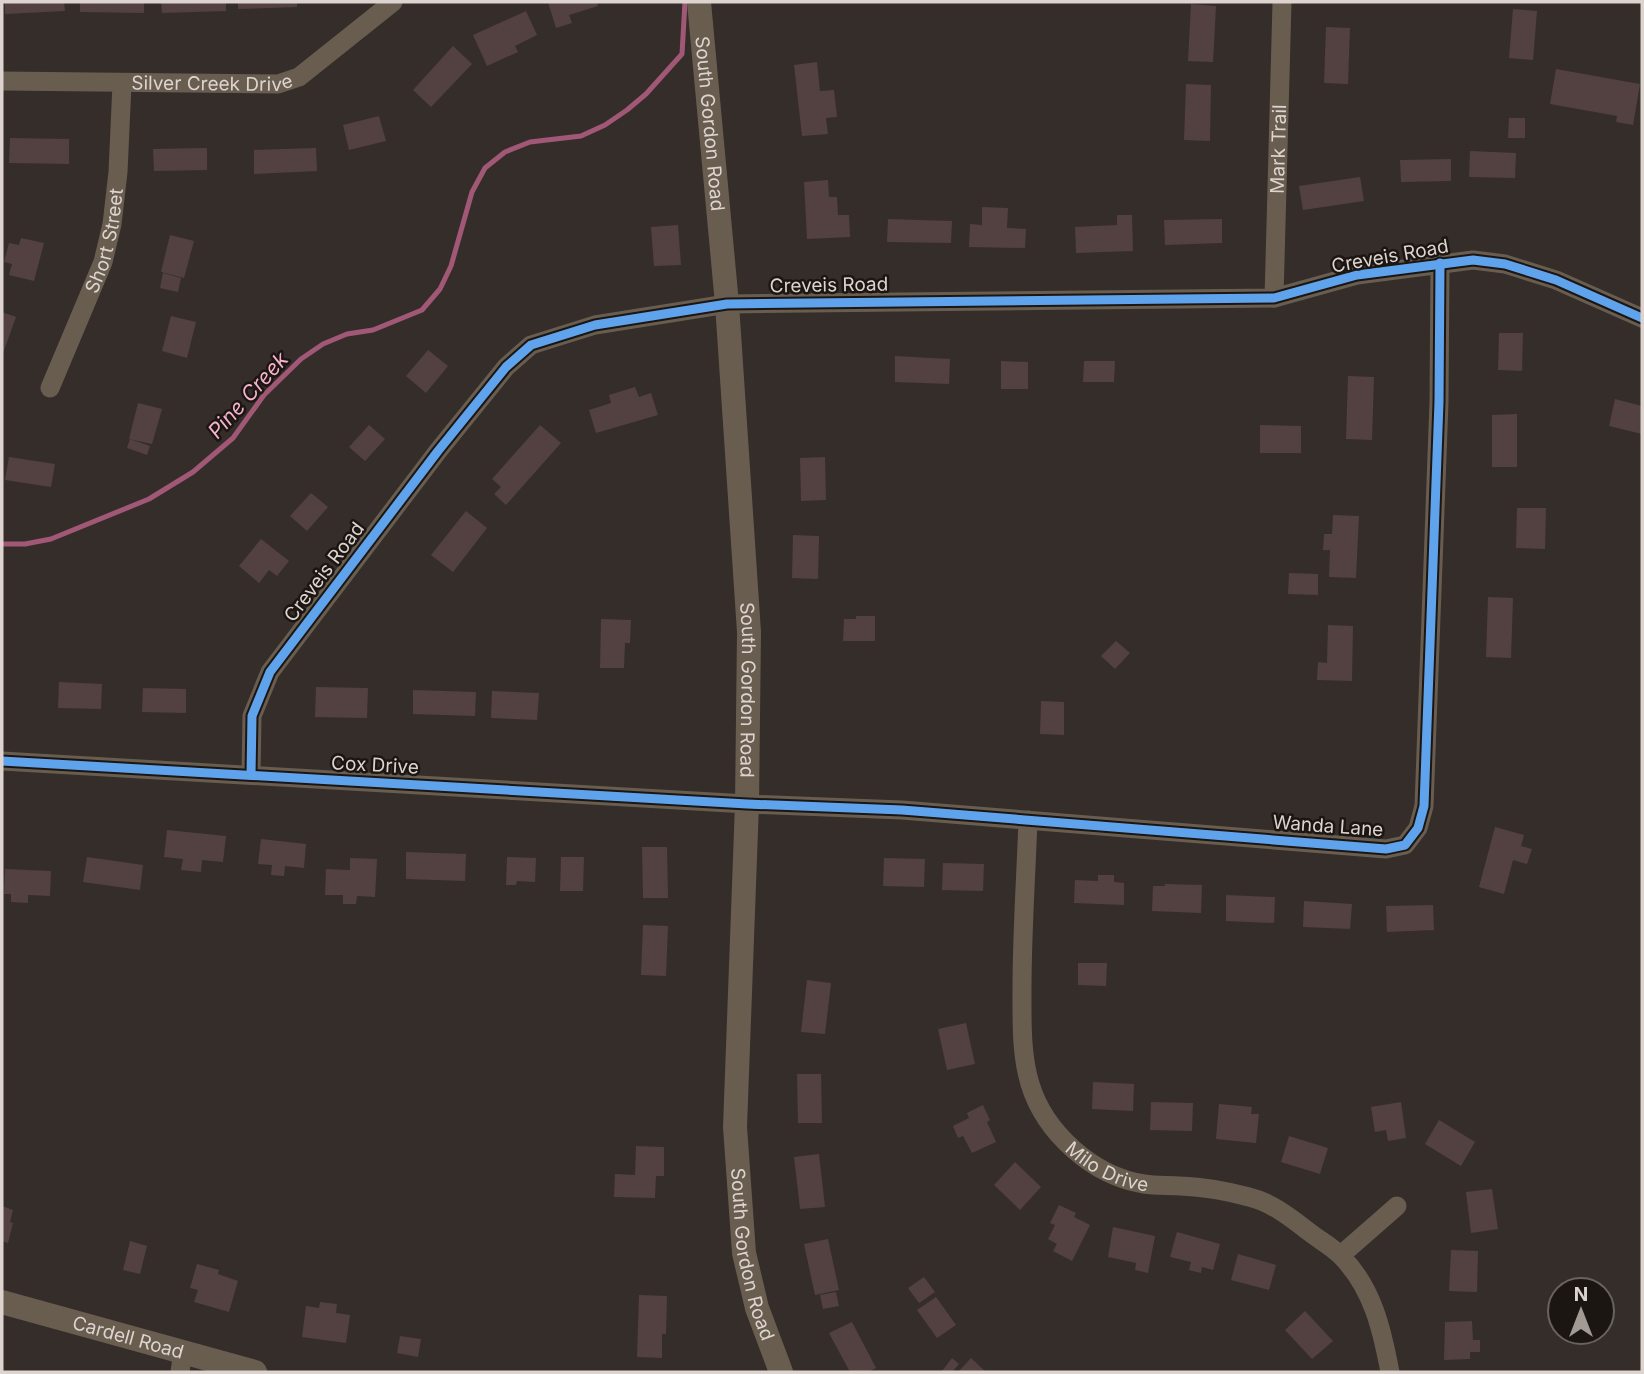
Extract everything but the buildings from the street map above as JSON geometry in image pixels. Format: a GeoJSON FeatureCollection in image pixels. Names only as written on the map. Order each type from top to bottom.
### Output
{"type":"FeatureCollection","features":[{"type":"Feature","properties":{"kind":"street","name":"Silver Creek Drive"},"geometry":{"type":"LineString","coordinates":[[2,81],[231,86],[290,82],[393,2]]}},
{"type":"Feature","properties":{"kind":"street","name":"South Gordon Road"},"geometry":{"type":"LineString","coordinates":[[699,2],[727,304],[749,632],[747,804],[735,1127],[744,1253],[757,1308],[781,1372]]}},
{"type":"Feature","properties":{"kind":"street","name":"Mark Trail"},"geometry":{"type":"LineString","coordinates":[[1274,298],[1282,2]]}},
{"type":"Feature","properties":{"kind":"street","name":"Short Street"},"geometry":{"type":"LineString","coordinates":[[50,388],[103,261],[109,237],[118,172],[122,84]]}},
{"type":"Feature","properties":{"kind":"street","name":"Creveis Road"},"geometry":{"type":"LineString","coordinates":[[251,775],[252,716],[270,672],[438,452],[506,367],[531,345],[595,325],[727,304],[1274,298],[1357,275],[1473,260],[1505,264],[1556,280],[1642,318]]}},
{"type":"Feature","properties":{"kind":"street","name":"Wanda Lane"},"geometry":{"type":"LineString","coordinates":[[747,804],[902,810],[1386,849],[1405,845],[1418,828],[1424,806],[1439,402],[1440,263]]}},
{"type":"Feature","properties":{"kind":"street","name":"Cox Drive"},"geometry":{"type":"LineString","coordinates":[[2,761],[747,804]]}},
{"type":"Feature","properties":{"kind":"street","name":"Milo Drive"},"geometry":{"type":"LineString","coordinates":[[1028,820],[1022,943],[1022,1033],[1030,1085],[1044,1118],[1064,1142],[1120,1178],[1146,1184],[1203,1188],[1252,1198],[1286,1214],[1341,1255],[1373,1304],[1382,1329],[1390,1372]]}},
{"type":"Feature","properties":{"kind":"street"},"geometry":{"type":"LineString","coordinates":[[1341,1255],[1397,1206]]}},
{"type":"Feature","properties":{"kind":"street","name":"Cardell Road"},"geometry":{"type":"LineString","coordinates":[[2,1302],[181,1361],[255,1372]]}},
{"type":"Feature","properties":{"kind":"waterway","name":"Pine Creek"},"geometry":{"type":"LineString","coordinates":[[2,544],[25,544],[51,539],[149,499],[193,472],[233,438],[264,395],[301,359],[323,344],[347,334],[373,330],[422,310],[440,289],[451,266],[472,192],[485,168],[505,152],[530,142],[581,136],[605,125],[627,110],[646,94],[682,54],[685,2]]}},
{"type":"Feature","properties":{"kind":"cycle path"},"geometry":{"type":"LineString","coordinates":[[251,775],[252,716],[270,672],[438,451],[506,367],[531,345],[595,325],[727,304],[1274,298],[1357,275],[1473,260],[1505,264],[1556,280],[1642,318]]}},
{"type":"Feature","properties":{"kind":"cycle path"},"geometry":{"type":"LineString","coordinates":[[2,761],[747,804],[902,810],[1386,849],[1405,845],[1418,828],[1424,806],[1439,402],[1440,263]]}}]}
